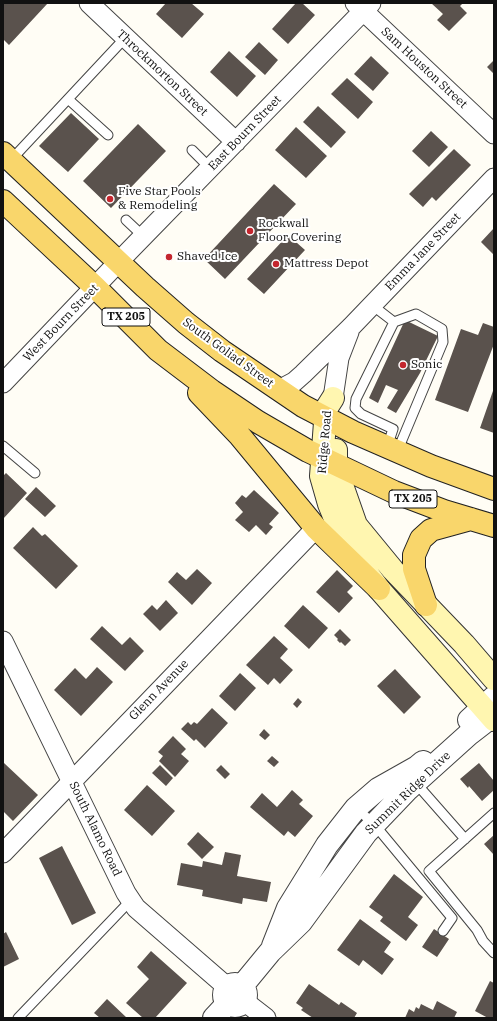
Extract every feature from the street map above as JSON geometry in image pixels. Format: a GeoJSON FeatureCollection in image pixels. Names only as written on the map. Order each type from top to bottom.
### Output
{"type":"FeatureCollection","features":[{"type":"Feature","properties":{"kind":"main road","name":"South Goliad Street"},"geometry":{"type":"LineString","coordinates":[[7,157],[118,262],[176,314],[206,339],[279,390],[303,406],[332,413],[392,450],[430,466],[494,489]]}},
{"type":"Feature","properties":{"kind":"main road","name":"TX 205"},"geometry":{"type":"LineString","coordinates":[[3,201],[95,287],[158,350],[212,391],[258,422],[329,461],[394,492],[494,526]]}},
{"type":"Feature","properties":{"kind":"main road"},"geometry":{"type":"LineString","coordinates":[[158,350],[240,436],[316,528],[379,589]]}},
{"type":"Feature","properties":{"kind":"main road","name":"Ridge Road"},"geometry":{"type":"LineString","coordinates":[[332,413],[329,461],[321,476],[329,504],[345,543],[379,589],[491,711]]}},
{"type":"Feature","properties":{"kind":"main road","name":"Ridge Road"},"geometry":{"type":"LineString","coordinates":[[329,461],[356,525],[393,570],[464,644],[494,679]]}},
{"type":"Feature","properties":{"kind":"main road"},"geometry":{"type":"LineString","coordinates":[[426,605],[414,569],[414,555],[421,539],[431,530],[471,519]]}},
{"type":"Feature","properties":{"kind":"street","name":"Throckmorton Street"},"geometry":{"type":"LineString","coordinates":[[89,3],[236,142]]}},
{"type":"Feature","properties":{"kind":"street","name":"Sam Houston Street"},"geometry":{"type":"LineString","coordinates":[[363,6],[494,134]]}},
{"type":"Feature","properties":{"kind":"street","name":"East Bourn Street"},"geometry":{"type":"LineString","coordinates":[[118,262],[236,142],[363,6]]}},
{"type":"Feature","properties":{"kind":"street","name":"Emma Jane Street"},"geometry":{"type":"LineString","coordinates":[[279,390],[294,382],[351,327],[494,178]]}},
{"type":"Feature","properties":{"kind":"street","name":"West Bourn Street"},"geometry":{"type":"LineString","coordinates":[[3,383],[118,262]]}},
{"type":"Feature","properties":{"kind":"street","name":"Emma Jane Street"},"geometry":{"type":"LineString","coordinates":[[332,413],[339,358],[351,327]]}},
{"type":"Feature","properties":{"kind":"street","name":"Glenn Avenue"},"geometry":{"type":"LineString","coordinates":[[3,853],[316,528]]}},
{"type":"Feature","properties":{"kind":"street","name":"South Alamo Road"},"geometry":{"type":"LineString","coordinates":[[3,641],[126,893],[136,908],[231,999],[266,1018]]}},
{"type":"Feature","properties":{"kind":"street","name":"Summit Ridge Drive"},"geometry":{"type":"LineString","coordinates":[[231,999],[270,952],[301,922],[339,868],[411,778],[417,767],[491,711]]}},
{"type":"Feature","properties":{"kind":"street","name":"Summit Ridge Drive"},"geometry":{"type":"LineString","coordinates":[[270,952],[288,908],[327,844],[356,808],[378,789],[411,778]]}},
{"type":"Feature","properties":{"kind":"lane"},"geometry":{"type":"LineString","coordinates":[[7,157],[68,99],[125,38]]}},
{"type":"Feature","properties":{"kind":"lane"},"geometry":{"type":"LineString","coordinates":[[68,99],[108,135]]}},
{"type":"Feature","properties":{"kind":"lane"},"geometry":{"type":"LineString","coordinates":[[192,150],[210,168]]}},
{"type":"Feature","properties":{"kind":"lane"},"geometry":{"type":"LineString","coordinates":[[126,220],[143,236]]}},
{"type":"Feature","properties":{"kind":"lane"},"geometry":{"type":"LineString","coordinates":[[372,305],[394,322]]}},
{"type":"Feature","properties":{"kind":"lane"},"geometry":{"type":"LineString","coordinates":[[416,314],[442,329],[443,342],[392,450],[393,429],[361,414],[355,408],[356,399],[394,322],[416,314]]}},
{"type":"Feature","properties":{"kind":"lane"},"geometry":{"type":"LineString","coordinates":[[3,446],[35,473]]}},
{"type":"Feature","properties":{"kind":"lane"},"geometry":{"type":"LineString","coordinates":[[411,778],[465,839]]}},
{"type":"Feature","properties":{"kind":"lane"},"geometry":{"type":"LineString","coordinates":[[356,808],[374,824],[452,918],[443,931]]}},
{"type":"Feature","properties":{"kind":"lane"},"geometry":{"type":"LineString","coordinates":[[494,812],[428,871],[494,953]]}},
{"type":"Feature","properties":{"kind":"lane"},"geometry":{"type":"LineString","coordinates":[[18,1018],[131,900]]}},
{"type":"Feature","properties":{"kind":"building"},"geometry":{"type":"Polygon","coordinates":[[[3,3],[48,3],[9,45],[3,39],[3,3]]]}},
{"type":"Feature","properties":{"kind":"building"},"geometry":{"type":"Polygon","coordinates":[[[166,3],[191,3],[204,14],[182,38],[156,14],[166,3]]]}},
{"type":"Feature","properties":{"kind":"building"},"geometry":{"type":"Polygon","coordinates":[[[296,3],[302,3],[315,15],[288,44],[272,29],[296,3]]]}},
{"type":"Feature","properties":{"kind":"building"},"geometry":{"type":"Polygon","coordinates":[[[431,3],[463,3],[460,6],[467,13],[449,31],[437,20],[443,14],[431,3]]]}},
{"type":"Feature","properties":{"kind":"building"},"geometry":{"type":"Polygon","coordinates":[[[259,42],[278,60],[265,75],[245,57],[259,42]]]}},
{"type":"Feature","properties":{"kind":"building"},"geometry":{"type":"Polygon","coordinates":[[[229,51],[256,76],[237,97],[210,72],[229,51]]]}},
{"type":"Feature","properties":{"kind":"building"},"geometry":{"type":"Polygon","coordinates":[[[371,56],[389,73],[373,91],[354,74],[371,56]]]}},
{"type":"Feature","properties":{"kind":"building"},"geometry":{"type":"Polygon","coordinates":[[[494,60],[494,74],[487,67],[494,60]]]}},
{"type":"Feature","properties":{"kind":"building"},"geometry":{"type":"Polygon","coordinates":[[[347,78],[373,102],[358,119],[331,94],[347,78]]]}},
{"type":"Feature","properties":{"kind":"building"},"geometry":{"type":"Polygon","coordinates":[[[318,106],[346,132],[331,148],[303,122],[318,106]]]}},
{"type":"Feature","properties":{"kind":"building"},"geometry":{"type":"Polygon","coordinates":[[[71,113],[99,139],[68,172],[39,146],[71,113]]]}},
{"type":"Feature","properties":{"kind":"building"},"geometry":{"type":"Polygon","coordinates":[[[138,124],[166,151],[111,208],[83,181],[138,124]]]}},
{"type":"Feature","properties":{"kind":"building"},"geometry":{"type":"Polygon","coordinates":[[[296,127],[327,156],[306,178],[275,150],[296,127]]]}},
{"type":"Feature","properties":{"kind":"building"},"geometry":{"type":"Polygon","coordinates":[[[431,131],[448,147],[429,167],[412,151],[431,131]]]}},
{"type":"Feature","properties":{"kind":"building"},"geometry":{"type":"Polygon","coordinates":[[[454,149],[471,165],[436,201],[432,197],[423,207],[409,194],[454,149]]]}},
{"type":"Feature","properties":{"kind":"building","name":"Rockwall Floor Covering"},"geometry":{"type":"Polygon","coordinates":[[[274,184],[296,204],[225,279],[204,259],[274,184]]]}},
{"type":"Feature","properties":{"kind":"building"},"geometry":{"type":"Polygon","coordinates":[[[494,228],[494,255],[481,242],[494,228]]]}},
{"type":"Feature","properties":{"kind":"building","name":"Mattress Depot"},"geometry":{"type":"Polygon","coordinates":[[[288,235],[305,250],[264,294],[247,279],[288,235]]]}},
{"type":"Feature","properties":{"kind":"building","name":"Sonic"},"geometry":{"type":"Polygon","coordinates":[[[405,320],[438,336],[420,373],[396,413],[387,408],[398,390],[386,385],[378,403],[369,398],[405,320]]]}},
{"type":"Feature","properties":{"kind":"building"},"geometry":{"type":"Polygon","coordinates":[[[483,323],[494,327],[494,344],[468,412],[435,400],[461,329],[478,335],[483,323]]]}},
{"type":"Feature","properties":{"kind":"building"},"geometry":{"type":"Polygon","coordinates":[[[494,388],[494,433],[480,428],[494,388]]]}},
{"type":"Feature","properties":{"kind":"building"},"geometry":{"type":"Polygon","coordinates":[[[6,473],[27,493],[3,519],[3,476],[6,473]]]}},
{"type":"Feature","properties":{"kind":"building"},"geometry":{"type":"Polygon","coordinates":[[[36,487],[56,506],[45,517],[25,499],[36,487]]]}},
{"type":"Feature","properties":{"kind":"building"},"geometry":{"type":"Polygon","coordinates":[[[254,490],[279,513],[269,524],[273,527],[266,535],[256,525],[249,532],[235,520],[243,512],[235,503],[242,495],[246,498],[254,490]]]}},
{"type":"Feature","properties":{"kind":"building"},"geometry":{"type":"Polygon","coordinates":[[[33,527],[42,536],[45,534],[78,566],[56,589],[13,548],[33,527]]]}},
{"type":"Feature","properties":{"kind":"building"},"geometry":{"type":"Polygon","coordinates":[[[197,569],[212,583],[192,605],[168,582],[177,572],[186,580],[197,569]]]}},
{"type":"Feature","properties":{"kind":"building"},"geometry":{"type":"Polygon","coordinates":[[[337,570],[353,586],[347,592],[353,598],[339,613],[316,592],[337,570]]]}},
{"type":"Feature","properties":{"kind":"building"},"geometry":{"type":"Polygon","coordinates":[[[166,600],[178,613],[160,631],[143,614],[152,605],[157,610],[166,600]]]}},
{"type":"Feature","properties":{"kind":"building"},"geometry":{"type":"Polygon","coordinates":[[[303,605],[328,628],[309,649],[284,626],[303,605]]]}},
{"type":"Feature","properties":{"kind":"building"},"geometry":{"type":"Polygon","coordinates":[[[102,626],[122,645],[130,637],[144,651],[125,671],[90,639],[102,626]]]}},
{"type":"Feature","properties":{"kind":"building"},"geometry":{"type":"Polygon","coordinates":[[[340,629],[351,640],[345,646],[337,640],[338,639],[334,635],[340,629]]]}},
{"type":"Feature","properties":{"kind":"building"},"geometry":{"type":"Polygon","coordinates":[[[274,636],[288,649],[280,658],[293,670],[280,684],[274,678],[268,685],[246,665],[274,636]]]}},
{"type":"Feature","properties":{"kind":"building"},"geometry":{"type":"Polygon","coordinates":[[[97,667],[113,682],[81,716],[54,690],[75,668],[86,679],[97,667]]]}},
{"type":"Feature","properties":{"kind":"building"},"geometry":{"type":"Polygon","coordinates":[[[395,669],[421,697],[404,714],[377,686],[395,669]]]}},
{"type":"Feature","properties":{"kind":"building"},"geometry":{"type":"Polygon","coordinates":[[[240,673],[256,688],[235,711],[219,696],[240,673]]]}},
{"type":"Feature","properties":{"kind":"building"},"geometry":{"type":"Polygon","coordinates":[[[298,698],[302,702],[297,708],[293,704],[298,698]]]}},
{"type":"Feature","properties":{"kind":"building"},"geometry":{"type":"Polygon","coordinates":[[[212,708],[228,723],[205,748],[196,739],[194,741],[181,729],[188,722],[191,725],[194,722],[197,724],[212,708]]]}},
{"type":"Feature","properties":{"kind":"building"},"geometry":{"type":"Polygon","coordinates":[[[264,729],[270,735],[265,740],[259,735],[264,729]]]}},
{"type":"Feature","properties":{"kind":"building"},"geometry":{"type":"Polygon","coordinates":[[[173,736],[186,749],[181,754],[189,761],[175,777],[159,761],[163,756],[158,752],[173,736]]]}},
{"type":"Feature","properties":{"kind":"building"},"geometry":{"type":"Polygon","coordinates":[[[272,756],[279,762],[274,767],[267,761],[272,756]]]}},
{"type":"Feature","properties":{"kind":"building"},"geometry":{"type":"Polygon","coordinates":[[[4,763],[38,795],[13,821],[3,811],[4,763]]]}},
{"type":"Feature","properties":{"kind":"building"},"geometry":{"type":"Polygon","coordinates":[[[479,763],[494,781],[494,790],[482,801],[469,786],[468,788],[460,779],[479,763]]]}},
{"type":"Feature","properties":{"kind":"building"},"geometry":{"type":"Polygon","coordinates":[[[160,765],[173,778],[166,786],[152,773],[160,765]]]}},
{"type":"Feature","properties":{"kind":"building"},"geometry":{"type":"Polygon","coordinates":[[[221,765],[230,774],[225,779],[216,770],[221,765]]]}},
{"type":"Feature","properties":{"kind":"building"},"geometry":{"type":"Polygon","coordinates":[[[147,785],[175,811],[152,836],[124,810],[147,785]]]}},
{"type":"Feature","properties":{"kind":"building"},"geometry":{"type":"Polygon","coordinates":[[[292,790],[303,800],[299,804],[313,816],[295,837],[288,831],[284,836],[250,807],[262,793],[277,807],[292,790]]]}},
{"type":"Feature","properties":{"kind":"building"},"geometry":{"type":"Polygon","coordinates":[[[198,832],[214,847],[202,859],[187,844],[198,832]]]}},
{"type":"Feature","properties":{"kind":"building"},"geometry":{"type":"Polygon","coordinates":[[[494,835],[494,855],[484,844],[494,835]]]}},
{"type":"Feature","properties":{"kind":"building"},"geometry":{"type":"Polygon","coordinates":[[[62,846],[96,913],[72,925],[39,858],[62,846]]]}},
{"type":"Feature","properties":{"kind":"building"},"geometry":{"type":"Polygon","coordinates":[[[225,852],[241,855],[237,876],[271,882],[267,902],[243,898],[242,904],[202,896],[203,890],[177,885],[181,863],[202,867],[203,861],[222,865],[225,852]]]}},
{"type":"Feature","properties":{"kind":"building"},"geometry":{"type":"Polygon","coordinates":[[[394,874],[423,897],[408,917],[418,925],[406,941],[380,921],[383,917],[369,907],[394,874]]]}},
{"type":"Feature","properties":{"kind":"building"},"geometry":{"type":"Polygon","coordinates":[[[360,919],[391,942],[384,952],[394,959],[382,975],[363,960],[359,966],[337,950],[360,919]]]}},
{"type":"Feature","properties":{"kind":"building"},"geometry":{"type":"Polygon","coordinates":[[[434,929],[449,939],[437,957],[422,947],[434,929]]]}},
{"type":"Feature","properties":{"kind":"building"},"geometry":{"type":"Polygon","coordinates":[[[6,932],[19,959],[3,967],[3,934],[6,932]]]}},
{"type":"Feature","properties":{"kind":"building"},"geometry":{"type":"Polygon","coordinates":[[[151,951],[187,983],[155,1018],[143,1018],[126,1003],[149,979],[137,967],[151,951]]]}},
{"type":"Feature","properties":{"kind":"building"},"geometry":{"type":"Polygon","coordinates":[[[490,981],[494,983],[494,1018],[488,1018],[475,1011],[490,981]]]}},
{"type":"Feature","properties":{"kind":"building"},"geometry":{"type":"Polygon","coordinates":[[[309,984],[339,1005],[341,1002],[357,1013],[354,1018],[313,1018],[301,1010],[303,1008],[296,1003],[309,984]]]}},
{"type":"Feature","properties":{"kind":"building"},"geometry":{"type":"Polygon","coordinates":[[[107,999],[127,1018],[100,1018],[94,1013],[107,999]]]}},
{"type":"Feature","properties":{"kind":"building"},"geometry":{"type":"Polygon","coordinates":[[[437,1001],[457,1012],[454,1018],[405,1018],[409,1009],[414,1012],[416,1007],[419,1009],[421,1004],[433,1010],[437,1001]]]}},
{"type":"Feature","properties":{"kind":"place","name":"Five Star Pools & Remodeling"},"geometry":{"type":"Point","coordinates":[110,199]}},
{"type":"Feature","properties":{"kind":"place","name":"Rockwall Floor Covering"},"geometry":{"type":"Point","coordinates":[250,231]}},
{"type":"Feature","properties":{"kind":"place","name":"Shaved Ice"},"geometry":{"type":"Point","coordinates":[169,257]}},
{"type":"Feature","properties":{"kind":"place","name":"Mattress Depot"},"geometry":{"type":"Point","coordinates":[276,264]}},
{"type":"Feature","properties":{"kind":"place","name":"Sonic"},"geometry":{"type":"Point","coordinates":[403,365]}}]}
